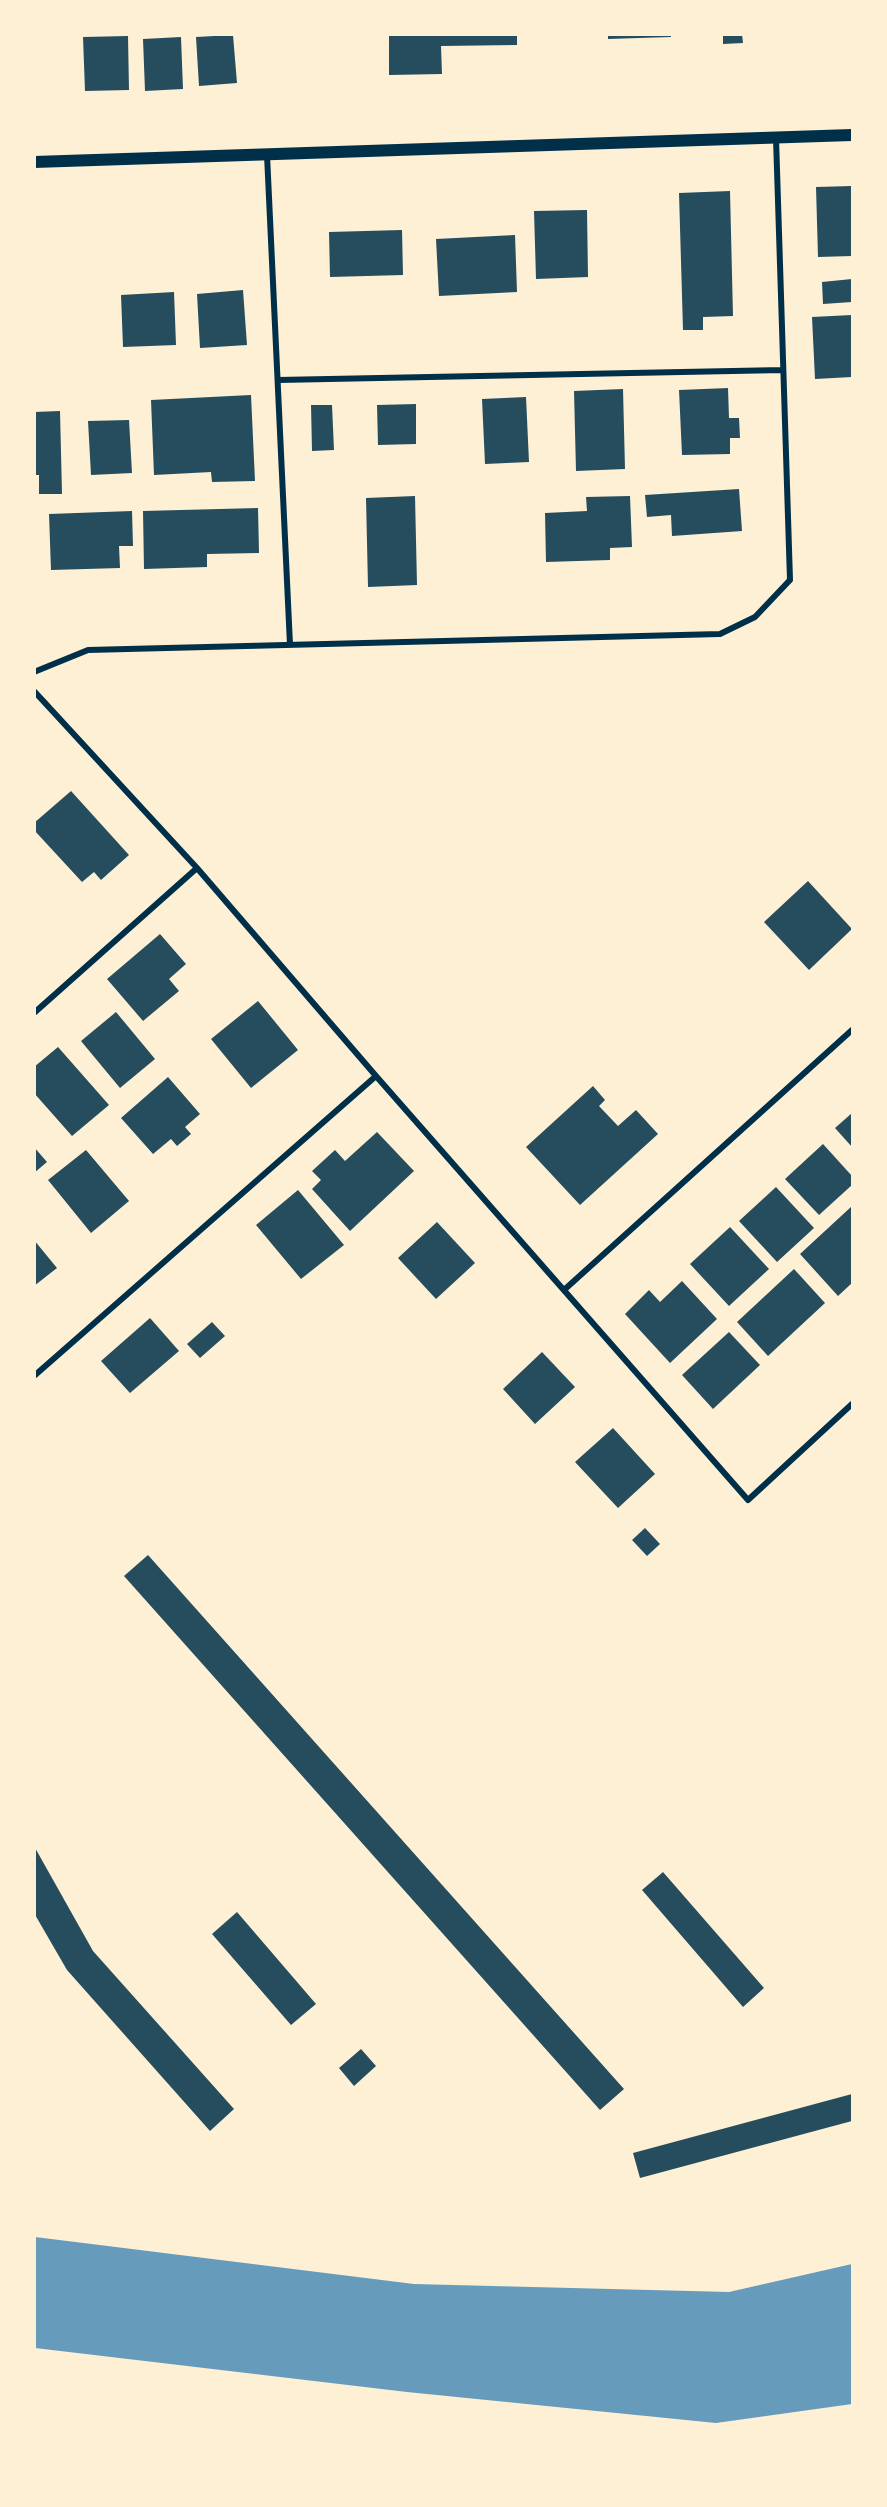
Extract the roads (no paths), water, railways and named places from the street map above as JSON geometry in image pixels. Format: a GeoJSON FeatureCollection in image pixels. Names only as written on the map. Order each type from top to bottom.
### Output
{"type":"FeatureCollection","features":[{"type":"Feature","properties":{"kind":"main road"},"geometry":{"type":"LineString","coordinates":[[34,162],[852,135]]}},
{"type":"Feature","properties":{"kind":"street"},"geometry":{"type":"LineString","coordinates":[[34,672],[88,650],[720,634],[755,617],[790,579],[777,138]]}},
{"type":"Feature","properties":{"kind":"street"},"geometry":{"type":"LineString","coordinates":[[267,155],[290,645]]}},
{"type":"Feature","properties":{"kind":"street"},"geometry":{"type":"LineString","coordinates":[[278,380],[783,370]]}},
{"type":"Feature","properties":{"kind":"street"},"geometry":{"type":"LineString","coordinates":[[34,691],[197,868],[748,1500],[852,1404]]}},
{"type":"Feature","properties":{"kind":"street"},"geometry":{"type":"LineString","coordinates":[[34,1013],[197,868]]}},
{"type":"Feature","properties":{"kind":"street"},"geometry":{"type":"LineString","coordinates":[[564,1290],[852,1030]]}},
{"type":"Feature","properties":{"kind":"street"},"geometry":{"type":"LineString","coordinates":[[34,1376],[376,1076]]}},
{"type":"Feature","properties":{"kind":"water"},"geometry":{"type":"Polygon","coordinates":[[[35,2237],[414,2284],[729,2292],[852,2264],[852,2404],[716,2423],[407,2392],[35,2348],[35,2237]]]}}]}
